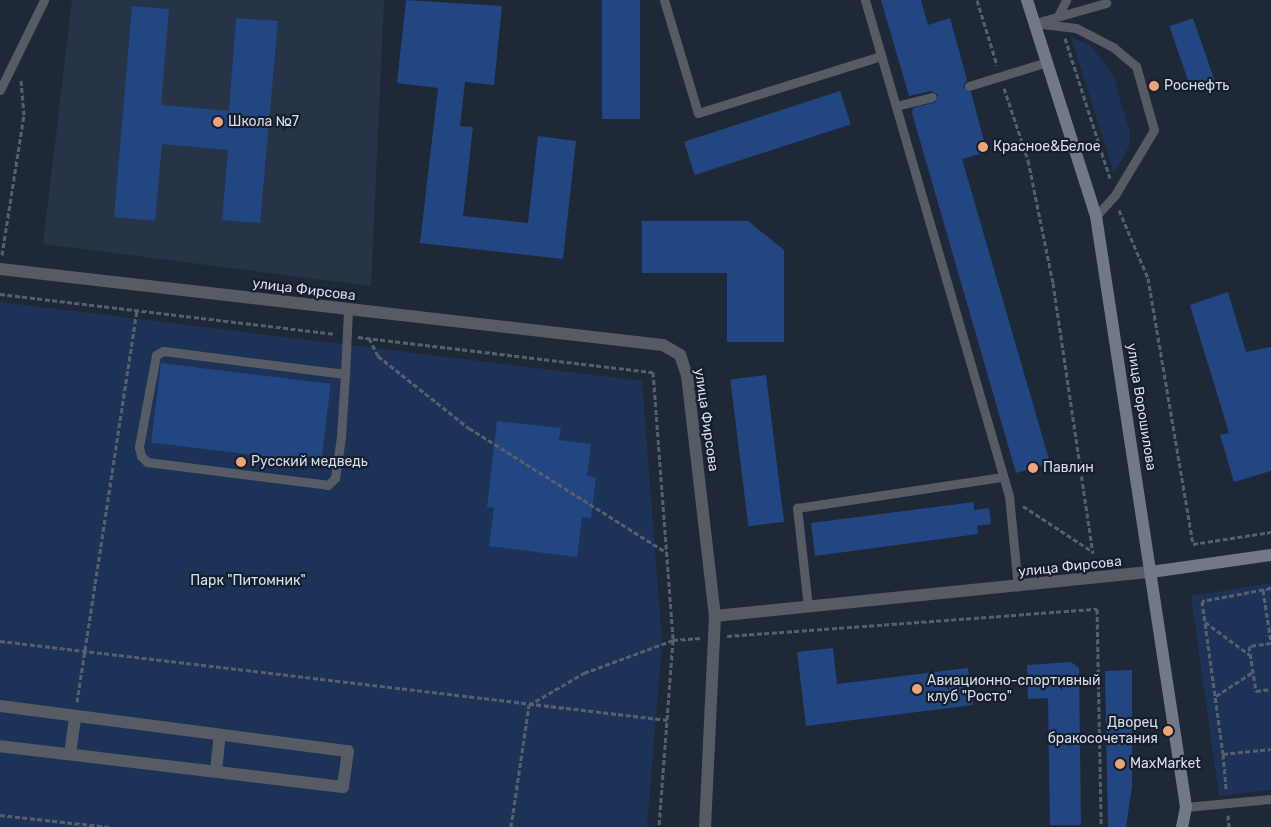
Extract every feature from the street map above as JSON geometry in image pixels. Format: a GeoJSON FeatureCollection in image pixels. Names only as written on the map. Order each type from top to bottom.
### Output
{"type":"FeatureCollection","features":[{"type":"Feature","properties":{"kind":"main road","name":"улица Ворошилова"},"geometry":{"type":"LineString","coordinates":[[1027,0],[1096,216],[1186,807],[1182,827]]}},
{"type":"Feature","properties":{"kind":"main road"},"geometry":{"type":"LineString","coordinates":[[1151,572],[1271,555]]}},
{"type":"Feature","properties":{"kind":"street","name":"улица Фирсова"},"geometry":{"type":"LineString","coordinates":[[1,264],[348,310],[663,345],[680,355],[687,374],[715,616],[1018,587],[1151,572]]}},
{"type":"Feature","properties":{"kind":"street"},"geometry":{"type":"LineString","coordinates":[[705,827],[715,616]]}},
{"type":"Feature","properties":{"kind":"street"},"geometry":{"type":"LineString","coordinates":[[0,706],[348,751],[343,786],[0,746]]}},
{"type":"Feature","properties":{"kind":"street"},"geometry":{"type":"LineString","coordinates":[[70,754],[75,717]]}},
{"type":"Feature","properties":{"kind":"street"},"geometry":{"type":"LineString","coordinates":[[216,771],[220,735]]}},
{"type":"Feature","properties":{"kind":"lane"},"geometry":{"type":"LineString","coordinates":[[0,90],[44,0]]}},
{"type":"Feature","properties":{"kind":"lane"},"geometry":{"type":"LineString","coordinates":[[664,0],[698,113],[881,56]]}},
{"type":"Feature","properties":{"kind":"lane"},"geometry":{"type":"LineString","coordinates":[[865,0],[1009,496],[1018,587]]}},
{"type":"Feature","properties":{"kind":"lane"},"geometry":{"type":"LineString","coordinates":[[1058,16],[1066,0]]}},
{"type":"Feature","properties":{"kind":"lane"},"geometry":{"type":"LineString","coordinates":[[1034,23],[1106,3]]}},
{"type":"Feature","properties":{"kind":"lane"},"geometry":{"type":"LineString","coordinates":[[1034,23],[1076,28],[1113,47],[1136,66],[1154,130],[1115,195],[1096,216]]}},
{"type":"Feature","properties":{"kind":"lane"},"geometry":{"type":"LineString","coordinates":[[969,86],[1047,62]]}},
{"type":"Feature","properties":{"kind":"lane"},"geometry":{"type":"LineString","coordinates":[[896,106],[932,97]]}},
{"type":"Feature","properties":{"kind":"lane"},"geometry":{"type":"LineString","coordinates":[[345,374],[163,351],[156,355],[139,447],[142,456],[147,462],[328,485],[335,478],[338,462],[345,374],[348,310]]}},
{"type":"Feature","properties":{"kind":"lane"},"geometry":{"type":"LineString","coordinates":[[808,607],[798,508],[1003,477]]}},
{"type":"Feature","properties":{"kind":"lane"},"geometry":{"type":"LineString","coordinates":[[1186,807],[1271,799]]}},
{"type":"Feature","properties":{"kind":"path"},"geometry":{"type":"LineString","coordinates":[[977,0],[1028,160],[1053,283],[1093,553],[1009,496]]}},
{"type":"Feature","properties":{"kind":"path"},"geometry":{"type":"LineString","coordinates":[[1062,26],[1115,195],[1122,224],[1148,278],[1193,544],[1271,532]]}},
{"type":"Feature","properties":{"kind":"path"},"geometry":{"type":"LineString","coordinates":[[1,264],[24,115],[20,51]]}},
{"type":"Feature","properties":{"kind":"path"},"geometry":{"type":"LineString","coordinates":[[0,294],[653,372],[673,640],[659,827]]}},
{"type":"Feature","properties":{"kind":"path"},"geometry":{"type":"LineString","coordinates":[[75,717],[137,310]]}},
{"type":"Feature","properties":{"kind":"path"},"geometry":{"type":"LineString","coordinates":[[369,338],[378,356],[469,428],[666,553]]}},
{"type":"Feature","properties":{"kind":"path"},"geometry":{"type":"LineString","coordinates":[[1271,588],[1202,601],[1223,754],[1271,749]]}},
{"type":"Feature","properties":{"kind":"path"},"geometry":{"type":"LineString","coordinates":[[1264,590],[1271,642],[1249,646],[1256,692],[1271,690]]}},
{"type":"Feature","properties":{"kind":"path"},"geometry":{"type":"LineString","coordinates":[[529,706],[584,673],[673,640],[1096,609],[1101,827]]}},
{"type":"Feature","properties":{"kind":"path"},"geometry":{"type":"LineString","coordinates":[[1205,622],[1250,656]]}},
{"type":"Feature","properties":{"kind":"path"},"geometry":{"type":"LineString","coordinates":[[0,640],[84,653],[529,706],[667,720]]}},
{"type":"Feature","properties":{"kind":"path"},"geometry":{"type":"LineString","coordinates":[[1216,697],[1253,672]]}},
{"type":"Feature","properties":{"kind":"path"},"geometry":{"type":"LineString","coordinates":[[511,827],[529,706]]}},
{"type":"Feature","properties":{"kind":"path"},"geometry":{"type":"LineString","coordinates":[[0,815],[109,827]]}},
{"type":"Feature","properties":{"kind":"shaded area","name":"Школа №7"},"geometry":{"type":"Polygon","coordinates":[[[72,0],[384,0],[371,286],[43,244],[72,0]]]}},
{"type":"Feature","properties":{"kind":"green space"},"geometry":{"type":"Polygon","coordinates":[[[1071,37],[1091,46],[1113,75],[1130,133],[1129,147],[1114,173],[1071,37]]]}},
{"type":"Feature","properties":{"kind":"green space","name":"Парк \"Питомник\""},"geometry":{"type":"Polygon","coordinates":[[[0,302],[642,381],[662,642],[647,827],[0,827],[0,302]]]}},
{"type":"Feature","properties":{"kind":"green space"},"geometry":{"type":"Polygon","coordinates":[[[1271,583],[1271,790],[1219,796],[1191,596],[1271,583]]]}},
{"type":"Feature","properties":{"kind":"building"},"geometry":{"type":"Polygon","coordinates":[[[406,0],[502,6],[494,85],[465,82],[460,126],[473,127],[463,216],[528,223],[538,136],[576,141],[563,259],[420,243],[438,88],[397,83],[406,0]]]}},
{"type":"Feature","properties":{"kind":"building"},"geometry":{"type":"Polygon","coordinates":[[[602,0],[640,0],[640,119],[602,119],[602,0]]]}},
{"type":"Feature","properties":{"kind":"building"},"geometry":{"type":"Polygon","coordinates":[[[881,0],[921,0],[928,25],[950,18],[967,80],[963,87],[971,92],[987,152],[962,159],[1050,463],[1016,473],[912,113],[913,108],[936,102],[938,95],[931,91],[909,96],[881,0]]]}},
{"type":"Feature","properties":{"kind":"building"},"geometry":{"type":"Polygon","coordinates":[[[132,6],[169,9],[161,105],[229,111],[236,18],[278,21],[260,223],[222,220],[228,150],[162,144],[155,221],[114,217],[132,6]]]}},
{"type":"Feature","properties":{"kind":"building"},"geometry":{"type":"Polygon","coordinates":[[[1193,18],[1215,81],[1191,89],[1169,26],[1193,18]]]}},
{"type":"Feature","properties":{"kind":"building"},"geometry":{"type":"Polygon","coordinates":[[[840,91],[851,124],[695,175],[684,142],[840,91]]]}},
{"type":"Feature","properties":{"kind":"building"},"geometry":{"type":"Polygon","coordinates":[[[642,221],[748,221],[784,250],[784,342],[727,342],[727,273],[642,273],[642,221]]]}},
{"type":"Feature","properties":{"kind":"building"},"geometry":{"type":"Polygon","coordinates":[[[1228,292],[1246,352],[1271,347],[1271,471],[1234,482],[1220,435],[1229,433],[1190,305],[1228,292]]]}},
{"type":"Feature","properties":{"kind":"building"},"geometry":{"type":"Polygon","coordinates":[[[161,363],[331,384],[321,463],[151,442],[161,363]]]}},
{"type":"Feature","properties":{"kind":"building"},"geometry":{"type":"Polygon","coordinates":[[[766,375],[784,522],[748,526],[730,379],[766,375]]]}},
{"type":"Feature","properties":{"kind":"building"},"geometry":{"type":"Polygon","coordinates":[[[497,421],[561,428],[559,440],[591,444],[587,476],[596,477],[591,518],[582,517],[577,557],[489,546],[494,508],[487,507],[497,421]]]}},
{"type":"Feature","properties":{"kind":"building"},"geometry":{"type":"Polygon","coordinates":[[[974,502],[974,510],[989,508],[991,524],[977,526],[978,534],[815,556],[811,523],[974,502]]]}},
{"type":"Feature","properties":{"kind":"building","name":"Авиационно-спортивный клуб \"Росто\""},"geometry":{"type":"Polygon","coordinates":[[[833,648],[837,684],[968,668],[973,705],[806,726],[797,652],[833,648]]]}},
{"type":"Feature","properties":{"kind":"building"},"geometry":{"type":"Polygon","coordinates":[[[1071,662],[1079,668],[1081,825],[1050,825],[1048,698],[1028,699],[1027,665],[1071,662]]]}},
{"type":"Feature","properties":{"kind":"building"},"geometry":{"type":"Polygon","coordinates":[[[1132,670],[1132,786],[1126,827],[1108,827],[1105,671],[1132,670]]]}},
{"type":"Feature","properties":{"kind":"place","name":"Роснефть"},"geometry":{"type":"Point","coordinates":[1154,86]}},
{"type":"Feature","properties":{"kind":"place","name":"Школа №7"},"geometry":{"type":"Point","coordinates":[218,122]}},
{"type":"Feature","properties":{"kind":"place","name":"Красное&Белое"},"geometry":{"type":"Point","coordinates":[983,147]}},
{"type":"Feature","properties":{"kind":"place","name":"Русский медведь"},"geometry":{"type":"Point","coordinates":[241,462]}},
{"type":"Feature","properties":{"kind":"place","name":"Павлин"},"geometry":{"type":"Point","coordinates":[1033,468]}},
{"type":"Feature","properties":{"kind":"place","name":"Авиационно-спортивный клуб \"Росто\""},"geometry":{"type":"Point","coordinates":[917,689]}},
{"type":"Feature","properties":{"kind":"place","name":"Дворец бракосочетания"},"geometry":{"type":"Point","coordinates":[1168,731]}},
{"type":"Feature","properties":{"kind":"place","name":"MaxMarket"},"geometry":{"type":"Point","coordinates":[1120,764]}}]}
